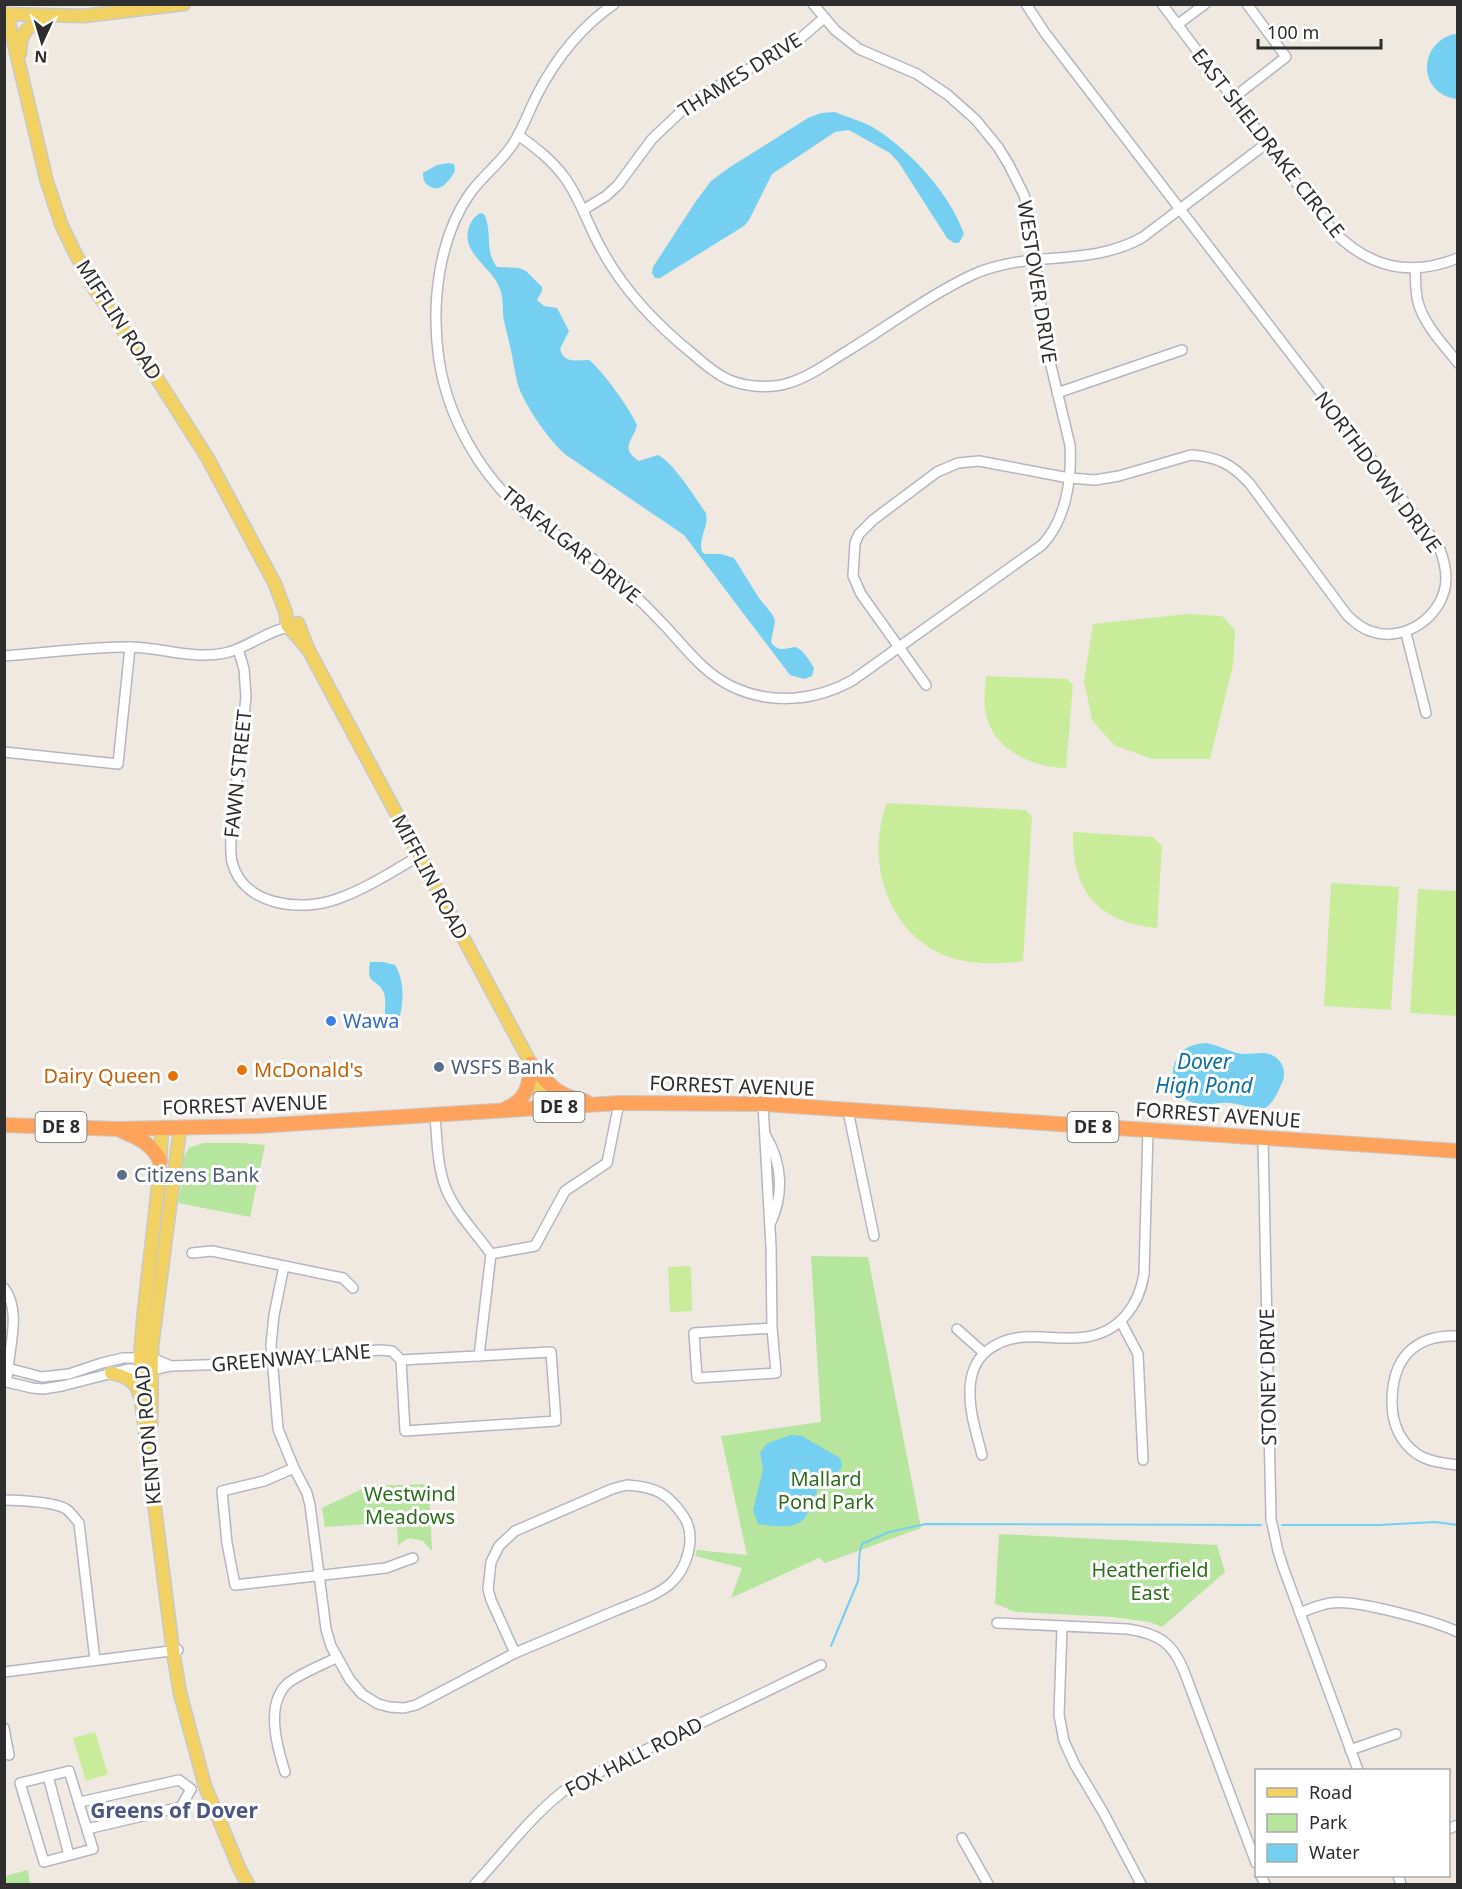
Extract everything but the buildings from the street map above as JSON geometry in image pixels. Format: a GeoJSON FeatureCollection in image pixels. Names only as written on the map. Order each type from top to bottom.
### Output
{"type":"FeatureCollection","features":[{"type":"Feature","properties":{"kind":"highway"},"geometry":{"type":"LineString","coordinates":[[531,1064],[552,1088],[567,1097],[602,1104]]}},
{"type":"Feature","properties":{"kind":"highway"},"geometry":{"type":"LineString","coordinates":[[500,1111],[516,1104],[525,1094],[530,1081],[531,1064]]}},
{"type":"Feature","properties":{"kind":"highway","name":"FORREST AVENUE"},"geometry":{"type":"LineString","coordinates":[[4,1125],[162,1129],[263,1126],[619,1103],[763,1104],[1458,1151]]}},
{"type":"Feature","properties":{"kind":"highway"},"geometry":{"type":"LineString","coordinates":[[117,1129],[142,1139],[160,1161]]}},
{"type":"Feature","properties":{"kind":"main road"},"geometry":{"type":"LineString","coordinates":[[5,12],[61,16],[145,10],[184,4]]}},
{"type":"Feature","properties":{"kind":"main road","name":"MIFFLIN ROAD"},"geometry":{"type":"LineString","coordinates":[[5,12],[47,182],[71,246],[95,290],[181,414],[207,458],[275,584],[289,624],[308,649],[531,1064],[540,1086],[542,1108]]}},
{"type":"Feature","properties":{"kind":"main road"},"geometry":{"type":"LineString","coordinates":[[20,66],[20,42],[23,33],[35,23],[61,16]]}},
{"type":"Feature","properties":{"kind":"main road","name":"KENTON ROAD"},"geometry":{"type":"LineString","coordinates":[[180,1128],[141,1407],[176,1650],[184,1690],[184,1704],[205,1786],[248,1884]]}},
{"type":"Feature","properties":{"kind":"main road","name":"KENTON ROAD"},"geometry":{"type":"LineString","coordinates":[[162,1129],[156,1210],[147,1271],[146,1364],[176,1650]]}},
{"type":"Feature","properties":{"kind":"main road"},"geometry":{"type":"LineString","coordinates":[[111,1373],[125,1376],[133,1381],[138,1389],[141,1407]]}},
{"type":"Feature","properties":{"kind":"street","name":"TRAFALGAR DRIVE"},"geometry":{"type":"LineString","coordinates":[[614,4],[562,55],[546,79],[506,154],[470,195],[456,218],[445,249],[439,282],[437,337],[442,378],[462,431],[480,463],[501,489],[525,512],[606,569],[652,612],[697,663],[718,679],[755,694],[791,699],[817,696],[853,681],[1042,545],[1056,526],[1069,478]]}},
{"type":"Feature","properties":{"kind":"street","name":"WESTOVER DRIVE"},"geometry":{"type":"LineString","coordinates":[[813,4],[847,41],[859,49],[917,74],[955,100],[976,120],[998,147],[1018,183],[1030,219],[1046,345],[1070,446],[1069,478]]}},
{"type":"Feature","properties":{"kind":"street","name":"NORTHDOWN DRIVE"},"geometry":{"type":"LineString","coordinates":[[1026,4],[1045,33],[1178,210],[1438,547],[1444,562],[1446,579],[1440,603],[1422,623],[1406,633]]}},
{"type":"Feature","properties":{"kind":"street","name":"EAST SHELDRAKE CIRCLE"},"geometry":{"type":"LineString","coordinates":[[1162,4],[1332,230],[1345,243],[1370,260],[1399,268],[1431,267],[1458,258]]}},
{"type":"Feature","properties":{"kind":"street"},"geometry":{"type":"LineString","coordinates":[[1177,25],[1204,4]]}},
{"type":"Feature","properties":{"kind":"street"},"geometry":{"type":"LineString","coordinates":[[1233,98],[1286,57],[1247,4]]}},
{"type":"Feature","properties":{"kind":"street","name":"THAMES DRIVE"},"geometry":{"type":"LineString","coordinates":[[583,210],[606,196],[618,185],[652,139],[688,105],[711,89],[795,43],[824,18]]}},
{"type":"Feature","properties":{"kind":"street"},"geometry":{"type":"LineString","coordinates":[[518,135],[553,163],[574,191],[613,269],[651,317],[715,372],[728,379],[756,386],[787,384],[802,378],[970,276],[999,265],[1036,259],[1092,255],[1118,249],[1143,237],[1267,143]]}},
{"type":"Feature","properties":{"kind":"street"},"geometry":{"type":"LineString","coordinates":[[1415,269],[1416,292],[1421,311],[1428,324],[1458,363]]}},
{"type":"Feature","properties":{"kind":"street"},"geometry":{"type":"LineString","coordinates":[[1058,393],[1182,350]]}},
{"type":"Feature","properties":{"kind":"street"},"geometry":{"type":"LineString","coordinates":[[926,686],[861,594],[853,576],[855,543],[866,525],[938,472],[958,463],[979,461],[1089,480],[1106,479],[1191,455],[1223,461],[1233,466],[1250,483],[1354,622],[1371,632],[1406,633],[1426,713]]}},
{"type":"Feature","properties":{"kind":"street"},"geometry":{"type":"LineString","coordinates":[[4,656],[130,647],[200,656],[238,649],[289,624]]}},
{"type":"Feature","properties":{"kind":"street"},"geometry":{"type":"LineString","coordinates":[[4,752],[118,764],[130,647]]}},
{"type":"Feature","properties":{"kind":"street","name":"FAWN STREET"},"geometry":{"type":"LineString","coordinates":[[238,649],[244,669],[246,697],[231,850],[235,869],[247,887],[260,896],[286,905],[321,904],[352,893],[419,856]]}},
{"type":"Feature","properties":{"kind":"street"},"geometry":{"type":"LineString","coordinates":[[491,1254],[536,1246],[565,1191],[607,1164],[619,1103]]}},
{"type":"Feature","properties":{"kind":"street"},"geometry":{"type":"LineString","coordinates":[[763,1104],[770,1226],[772,1328],[776,1373],[697,1378],[694,1333],[772,1328]]}},
{"type":"Feature","properties":{"kind":"street"},"geometry":{"type":"LineString","coordinates":[[848,1111],[874,1236]]}},
{"type":"Feature","properties":{"kind":"street"},"geometry":{"type":"LineString","coordinates":[[435,1115],[440,1165],[446,1188],[457,1209],[491,1254],[479,1356]]}},
{"type":"Feature","properties":{"kind":"street"},"geometry":{"type":"LineString","coordinates":[[982,1455],[969,1394],[975,1367],[984,1353],[1003,1341],[1014,1338],[1088,1337],[1111,1329],[1121,1322],[1135,1303],[1142,1284],[1148,1131]]}},
{"type":"Feature","properties":{"kind":"street","name":"STONEY DRIVE"},"geometry":{"type":"LineString","coordinates":[[1263,1137],[1271,1519],[1278,1551],[1358,1769]]}},
{"type":"Feature","properties":{"kind":"street"},"geometry":{"type":"LineString","coordinates":[[192,1253],[212,1251],[343,1278],[353,1288]]}},
{"type":"Feature","properties":{"kind":"street"},"geometry":{"type":"LineString","coordinates":[[284,1266],[274,1315],[271,1345],[278,1429],[307,1493],[310,1505],[326,1629],[331,1646],[350,1680],[362,1694],[378,1704],[390,1707],[404,1708],[416,1705],[515,1653],[664,1588],[683,1568],[688,1552],[687,1522],[676,1505],[656,1489],[627,1485],[612,1489],[515,1531],[507,1537],[499,1546],[491,1562],[488,1589],[515,1653]]}},
{"type":"Feature","properties":{"kind":"street"},"geometry":{"type":"LineString","coordinates":[[4,1288],[11,1299],[14,1315],[7,1382],[43,1389],[146,1364]]}},
{"type":"Feature","properties":{"kind":"street"},"geometry":{"type":"LineString","coordinates":[[1121,1322],[1138,1354],[1143,1460]]}},
{"type":"Feature","properties":{"kind":"street"},"geometry":{"type":"LineString","coordinates":[[957,1329],[984,1353]]}},
{"type":"Feature","properties":{"kind":"street"},"geometry":{"type":"LineString","coordinates":[[1458,1336],[1443,1335],[1416,1345],[1398,1366],[1392,1392],[1395,1428],[1409,1448],[1427,1459],[1458,1465]]}},
{"type":"Feature","properties":{"kind":"street","name":"GREENWAY LANE"},"geometry":{"type":"LineString","coordinates":[[146,1364],[171,1366],[234,1364],[379,1350],[392,1351],[401,1360],[405,1431],[556,1421],[551,1352],[401,1360]]}},
{"type":"Feature","properties":{"kind":"street"},"geometry":{"type":"LineString","coordinates":[[7,1368],[42,1377],[61,1376],[123,1358],[146,1364]]}},
{"type":"Feature","properties":{"kind":"street"},"geometry":{"type":"LineString","coordinates":[[294,1468],[264,1481],[222,1491],[226,1543],[235,1585],[386,1568],[413,1558]]}},
{"type":"Feature","properties":{"kind":"street"},"geometry":{"type":"LineString","coordinates":[[4,1500],[24,1500],[67,1509],[79,1523],[95,1660]]}},
{"type":"Feature","properties":{"kind":"street"},"geometry":{"type":"LineString","coordinates":[[1300,1612],[1332,1603],[1356,1603],[1458,1632]]}},
{"type":"Feature","properties":{"kind":"street"},"geometry":{"type":"LineString","coordinates":[[997,1623],[1128,1629],[1158,1637],[1175,1651],[1255,1858]]}},
{"type":"Feature","properties":{"kind":"street"},"geometry":{"type":"LineString","coordinates":[[1062,1627],[1059,1714],[1064,1741],[1141,1884]]}},
{"type":"Feature","properties":{"kind":"street"},"geometry":{"type":"LineString","coordinates":[[4,1672],[176,1650]]}},
{"type":"Feature","properties":{"kind":"street"},"geometry":{"type":"LineString","coordinates":[[285,1772],[274,1727],[279,1693],[288,1682],[336,1658]]}},
{"type":"Feature","properties":{"kind":"street","name":"FOX HALL ROAD"},"geometry":{"type":"LineString","coordinates":[[475,1884],[554,1798],[569,1787],[821,1665]]}},
{"type":"Feature","properties":{"kind":"street"},"geometry":{"type":"LineString","coordinates":[[4,1728],[9,1755]]}},
{"type":"Feature","properties":{"kind":"street"},"geometry":{"type":"LineString","coordinates":[[1350,1750],[1396,1734]]}},
{"type":"Feature","properties":{"kind":"street"},"geometry":{"type":"LineString","coordinates":[[69,1771],[80,1802],[93,1849],[44,1862],[20,1783],[69,1771]]}},
{"type":"Feature","properties":{"kind":"street"},"geometry":{"type":"LineString","coordinates":[[48,1776],[69,1855]]}},
{"type":"Feature","properties":{"kind":"street"},"geometry":{"type":"LineString","coordinates":[[80,1802],[179,1780],[191,1789]]}},
{"type":"Feature","properties":{"kind":"street"},"geometry":{"type":"LineString","coordinates":[[87,1829],[181,1807],[191,1789],[205,1786]]}},
{"type":"Feature","properties":{"kind":"street"},"geometry":{"type":"LineString","coordinates":[[962,1838],[983,1883]]}},
{"type":"Feature","properties":{"kind":"green space"},"geometry":{"type":"Polygon","coordinates":[[[1187,614],[1222,616],[1235,630],[1233,665],[1210,759],[1152,759],[1114,745],[1092,720],[1084,681],[1093,624],[1187,614]]]}},
{"type":"Feature","properties":{"kind":"green space"},"geometry":{"type":"Polygon","coordinates":[[[986,676],[1067,679],[1073,685],[1066,768],[1028,760],[1016,754],[996,737],[985,709],[986,676]]]}},
{"type":"Feature","properties":{"kind":"green space"},"geometry":{"type":"Polygon","coordinates":[[[887,803],[1026,810],[1032,817],[1023,961],[979,963],[947,956],[919,940],[904,925],[892,907],[884,887],[880,866],[881,824],[887,803]]]}},
{"type":"Feature","properties":{"kind":"green space"},"geometry":{"type":"Polygon","coordinates":[[[1073,832],[1153,837],[1162,846],[1157,928],[1136,925],[1119,919],[1104,911],[1092,900],[1083,887],[1077,871],[1073,832]]]}},
{"type":"Feature","properties":{"kind":"green space"},"geometry":{"type":"Polygon","coordinates":[[[1331,883],[1399,887],[1391,1010],[1324,1006],[1331,883]]]}},
{"type":"Feature","properties":{"kind":"green space"},"geometry":{"type":"Polygon","coordinates":[[[1418,889],[1457,891],[1457,1016],[1410,1013],[1418,889]]]}},
{"type":"Feature","properties":{"kind":"green space"},"geometry":{"type":"Polygon","coordinates":[[[203,1143],[265,1145],[250,1217],[178,1203],[183,1158],[189,1148],[203,1143]]]}},
{"type":"Feature","properties":{"kind":"green space","name":"Mallard Pond Park"},"geometry":{"type":"Polygon","coordinates":[[[811,1256],[868,1257],[921,1528],[825,1563],[819,1558],[731,1598],[742,1568],[695,1556],[697,1550],[747,1555],[721,1436],[821,1422],[811,1256]]]}},
{"type":"Feature","properties":{"kind":"green space"},"geometry":{"type":"Polygon","coordinates":[[[691,1266],[692,1311],[670,1312],[668,1267],[691,1266]]]}},
{"type":"Feature","properties":{"kind":"green space","name":"Westwind Meadows"},"geometry":{"type":"Polygon","coordinates":[[[429,1484],[432,1551],[423,1541],[410,1538],[398,1546],[397,1522],[325,1527],[322,1508],[368,1486],[429,1484]]]}},
{"type":"Feature","properties":{"kind":"green space","name":"Heatherfield East"},"geometry":{"type":"Polygon","coordinates":[[[999,1534],[1217,1545],[1225,1572],[1162,1627],[1150,1622],[1113,1617],[1016,1612],[995,1604],[999,1534]]]}},
{"type":"Feature","properties":{"kind":"green space"},"geometry":{"type":"Polygon","coordinates":[[[95,1732],[108,1774],[86,1781],[73,1738],[95,1732]]]}},
{"type":"Feature","properties":{"kind":"green space"},"geometry":{"type":"Polygon","coordinates":[[[28,1870],[30,1884],[5,1884],[5,1876],[28,1870]]]}},
{"type":"Feature","properties":{"kind":"water"},"geometry":{"type":"Polygon","coordinates":[[[1457,35],[1457,99],[1444,95],[1435,88],[1429,79],[1427,68],[1434,47],[1442,39],[1457,35]]]}},
{"type":"Feature","properties":{"kind":"water"},"geometry":{"type":"Polygon","coordinates":[[[835,112],[874,128],[915,161],[939,189],[958,219],[964,234],[959,243],[954,243],[947,238],[899,163],[890,153],[849,130],[835,132],[772,174],[744,226],[660,278],[655,278],[652,273],[653,267],[711,181],[808,118],[821,113],[835,112]]]}},
{"type":"Feature","properties":{"kind":"water"},"geometry":{"type":"Polygon","coordinates":[[[454,164],[455,171],[444,185],[433,188],[426,184],[423,173],[437,165],[454,164]]]}},
{"type":"Feature","properties":{"kind":"water"},"geometry":{"type":"Polygon","coordinates":[[[480,213],[484,214],[487,221],[491,255],[497,267],[519,268],[526,271],[542,287],[537,300],[544,306],[557,308],[569,331],[560,349],[562,354],[571,360],[589,360],[595,365],[629,410],[637,425],[629,444],[630,452],[639,461],[658,455],[671,465],[706,513],[707,518],[701,542],[702,552],[734,558],[772,614],[775,621],[771,642],[780,649],[796,647],[802,651],[814,668],[812,676],[804,679],[790,675],[684,535],[566,455],[539,424],[518,385],[504,321],[500,289],[469,245],[467,237],[469,227],[480,213]]]}},
{"type":"Feature","properties":{"kind":"water"},"geometry":{"type":"Polygon","coordinates":[[[370,962],[395,965],[402,989],[400,1016],[392,1018],[385,1014],[384,993],[371,979],[370,962]]]}},
{"type":"Feature","properties":{"kind":"water","name":"Dover High Pond"},"geometry":{"type":"Polygon","coordinates":[[[1206,1043],[1237,1053],[1266,1053],[1276,1058],[1282,1065],[1284,1077],[1272,1102],[1262,1110],[1230,1103],[1201,1104],[1180,1095],[1173,1075],[1176,1060],[1188,1047],[1206,1043]]]}},
{"type":"Feature","properties":{"kind":"water"},"geometry":{"type":"Polygon","coordinates":[[[791,1435],[802,1436],[840,1458],[842,1467],[818,1489],[802,1521],[791,1526],[758,1524],[753,1510],[763,1470],[760,1452],[768,1443],[791,1435]]]}},
{"type":"Feature","properties":{"kind":"waterway"},"geometry":{"type":"LineString","coordinates":[[1282,1525],[1379,1525],[1435,1522],[1458,1525]]}},
{"type":"Feature","properties":{"kind":"waterway"},"geometry":{"type":"LineString","coordinates":[[831,1646],[858,1581],[862,1544],[889,1532],[926,1524],[1261,1525]]}},
{"type":"Feature","properties":{"kind":"place","name":"Wawa"},"geometry":{"type":"Point","coordinates":[331,1021]}},
{"type":"Feature","properties":{"kind":"place","name":"WSFS Bank"},"geometry":{"type":"Point","coordinates":[439,1067]}},
{"type":"Feature","properties":{"kind":"place","name":"McDonald's"},"geometry":{"type":"Point","coordinates":[242,1070]}},
{"type":"Feature","properties":{"kind":"place","name":"Dairy Queen"},"geometry":{"type":"Point","coordinates":[173,1076]}},
{"type":"Feature","properties":{"kind":"place","name":"Citizens Bank"},"geometry":{"type":"Point","coordinates":[122,1175]}},
{"type":"Feature","properties":{"kind":"district","name":"Greens of Dover"},"geometry":{"type":"Point","coordinates":[174,1811]}}]}
